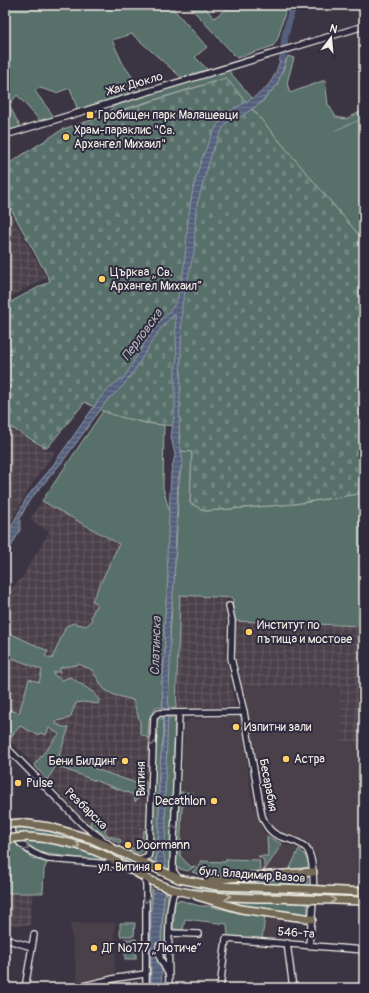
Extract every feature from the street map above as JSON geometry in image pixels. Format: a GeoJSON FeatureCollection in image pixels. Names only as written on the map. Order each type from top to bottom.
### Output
{"type":"FeatureCollection","features":[{"type":"Feature","properties":{"kind":"main road","name":"бул. Владимир Вазов"},"geometry":{"type":"LineString","coordinates":[[5,824],[21,823],[50,827],[92,838],[151,868],[179,879],[201,883],[303,890],[364,892]]}},
{"type":"Feature","properties":{"kind":"main road","name":"бул. Владимир Вазов"},"geometry":{"type":"LineString","coordinates":[[5,839],[25,837],[60,840],[79,845],[172,889],[189,892],[364,901]]}},
{"type":"Feature","properties":{"kind":"main road"},"geometry":{"type":"LineString","coordinates":[[201,883],[230,878],[313,872]]}},
{"type":"Feature","properties":{"kind":"main road"},"geometry":{"type":"LineString","coordinates":[[189,892],[206,900],[237,908],[312,919]]}},
{"type":"Feature","properties":{"kind":"street","name":"Жак Дюкло"},"geometry":{"type":"LineString","coordinates":[[5,135],[364,26]]}},
{"type":"Feature","properties":{"kind":"street","name":"Бесарабия"},"geometry":{"type":"LineString","coordinates":[[229,606],[232,621],[231,658],[244,712],[265,823],[269,830],[277,836],[298,843],[308,850],[312,857],[312,919],[309,944]]}},
{"type":"Feature","properties":{"kind":"street","name":"Витиня"},"geometry":{"type":"LineString","coordinates":[[137,860],[148,856],[149,852],[153,719],[159,713],[244,712]]}},
{"type":"Feature","properties":{"kind":"street"},"geometry":{"type":"LineString","coordinates":[[176,714],[173,871],[179,879]]}},
{"type":"Feature","properties":{"kind":"street","name":"Резбарска"},"geometry":{"type":"LineString","coordinates":[[5,746],[82,824],[120,851]]}},
{"type":"Feature","properties":{"kind":"street"},"geometry":{"type":"LineString","coordinates":[[5,817],[10,831],[18,841],[28,851],[37,855],[48,859],[122,865]]}},
{"type":"Feature","properties":{"kind":"street"},"geometry":{"type":"LineString","coordinates":[[146,988],[145,923],[147,878]]}},
{"type":"Feature","properties":{"kind":"street"},"geometry":{"type":"LineString","coordinates":[[169,988],[169,933],[172,889]]}},
{"type":"Feature","properties":{"kind":"street"},"geometry":{"type":"LineString","coordinates":[[169,933],[198,934]]}},
{"type":"Feature","properties":{"kind":"street"},"geometry":{"type":"LineString","coordinates":[[25,988],[34,935]]}},
{"type":"Feature","properties":{"kind":"street"},"geometry":{"type":"LineString","coordinates":[[5,939],[32,947]]}},
{"type":"Feature","properties":{"kind":"street","name":"546-та"},"geometry":{"type":"LineString","coordinates":[[220,988],[226,939],[309,944],[364,950]]}},
{"type":"Feature","properties":{"kind":"street"},"geometry":{"type":"LineString","coordinates":[[287,943],[293,988]]}},
{"type":"Feature","properties":{"kind":"street"},"geometry":{"type":"LineString","coordinates":[[159,946],[160,958],[169,978]]}},
{"type":"Feature","properties":{"kind":"street"},"geometry":{"type":"LineString","coordinates":[[75,988],[117,978],[145,974]]}},
{"type":"Feature","properties":{"kind":"shaded area"},"geometry":{"type":"Polygon","coordinates":[[[5,203],[46,278],[5,300],[5,203]]]}},
{"type":"Feature","properties":{"kind":"shaded area"},"geometry":{"type":"Polygon","coordinates":[[[5,425],[46,450],[55,452],[30,487],[15,514],[5,538],[5,425]]]}},
{"type":"Feature","properties":{"kind":"shaded area"},"geometry":{"type":"Polygon","coordinates":[[[42,501],[119,544],[92,600],[97,603],[157,694],[152,834],[148,859],[91,826],[19,749],[5,737],[5,608],[13,586],[21,579],[49,532],[30,519],[42,501]]]}},
{"type":"Feature","properties":{"kind":"shaded area"},"geometry":{"type":"Polygon","coordinates":[[[180,595],[227,598],[225,652],[235,707],[176,708],[180,595]]]}},
{"type":"Feature","properties":{"kind":"shaded area"},"geometry":{"type":"Polygon","coordinates":[[[235,621],[364,626],[364,743],[341,742],[340,688],[241,685],[234,644],[235,621]]]}},
{"type":"Feature","properties":{"kind":"shaded area"},"geometry":{"type":"Polygon","coordinates":[[[241,685],[340,688],[341,742],[364,743],[364,887],[317,886],[318,863],[315,853],[306,841],[280,833],[272,826],[241,685]]]}},
{"type":"Feature","properties":{"kind":"shaded area"},"geometry":{"type":"Polygon","coordinates":[[[241,716],[251,794],[263,831],[275,841],[299,849],[305,855],[309,865],[307,867],[207,877],[176,868],[184,723],[189,719],[241,716]]]}},
{"type":"Feature","properties":{"kind":"shaded area"},"geometry":{"type":"Polygon","coordinates":[[[33,892],[30,926],[5,924],[5,893],[33,892]]]}},
{"type":"Feature","properties":{"kind":"shaded area"},"geometry":{"type":"Polygon","coordinates":[[[265,917],[280,919],[280,940],[262,939],[265,917]]]}},
{"type":"Feature","properties":{"kind":"shaded area","name":"ДГ №177 „Лютиче“"},"geometry":{"type":"Polygon","coordinates":[[[70,923],[115,923],[115,974],[78,983],[70,923]]]}},
{"type":"Feature","properties":{"kind":"green space"},"geometry":{"type":"Polygon","coordinates":[[[5,5],[170,5],[207,47],[195,57],[209,71],[183,79],[132,34],[112,40],[123,64],[143,92],[78,111],[70,88],[56,93],[40,88],[35,91],[54,117],[41,122],[17,95],[9,105],[21,128],[5,133],[5,5]]]}},
{"type":"Feature","properties":{"kind":"green space"},"geometry":{"type":"Polygon","coordinates":[[[188,5],[203,5],[214,18],[232,5],[287,5],[278,38],[273,46],[237,58],[188,5]]]}},
{"type":"Feature","properties":{"kind":"green space"},"geometry":{"type":"Polygon","coordinates":[[[288,56],[294,58],[287,83],[290,93],[325,80],[328,104],[336,117],[346,119],[364,110],[364,149],[362,157],[364,160],[364,241],[252,109],[265,99],[275,86],[288,56]]]}},
{"type":"Feature","properties":{"kind":"green space"},"geometry":{"type":"Polygon","coordinates":[[[228,70],[253,99],[246,103],[226,78],[111,113],[110,111],[114,106],[228,70]]]}},
{"type":"Feature","properties":{"kind":"green space"},"geometry":{"type":"Polygon","coordinates":[[[226,78],[364,241],[364,491],[358,491],[358,494],[294,504],[205,511],[190,503],[192,452],[181,451],[179,426],[131,420],[95,408],[85,402],[48,447],[44,447],[5,424],[5,305],[50,281],[5,198],[5,166],[63,129],[226,78]]]}},
{"type":"Feature","properties":{"kind":"green space"},"geometry":{"type":"Polygon","coordinates":[[[103,411],[145,423],[164,425],[163,488],[170,513],[168,578],[164,627],[165,652],[162,684],[163,708],[156,707],[149,719],[148,738],[142,735],[140,732],[140,722],[133,700],[114,695],[104,689],[92,670],[79,664],[60,668],[60,672],[54,672],[54,675],[62,680],[70,677],[93,692],[99,700],[98,704],[83,702],[76,703],[70,718],[57,721],[56,724],[63,727],[69,727],[59,756],[144,786],[146,781],[148,782],[144,797],[140,796],[135,802],[134,795],[56,766],[47,780],[34,765],[59,734],[49,728],[46,735],[40,733],[38,735],[20,726],[8,740],[5,737],[5,713],[8,709],[19,713],[29,679],[39,682],[42,670],[5,655],[5,631],[48,651],[45,656],[52,659],[66,626],[74,623],[86,626],[92,621],[91,617],[97,603],[92,601],[119,544],[42,501],[103,411]]]}},
{"type":"Feature","properties":{"kind":"green space"},"geometry":{"type":"Polygon","coordinates":[[[181,451],[192,452],[190,503],[205,511],[295,504],[358,494],[357,491],[364,491],[364,626],[232,621],[233,598],[180,595],[176,708],[168,708],[169,655],[181,451]]]}},
{"type":"Feature","properties":{"kind":"green space"},"geometry":{"type":"Polygon","coordinates":[[[159,718],[163,718],[164,732],[159,774],[159,832],[155,863],[151,861],[151,855],[156,723],[159,718]]]}},
{"type":"Feature","properties":{"kind":"green space"},"geometry":{"type":"Polygon","coordinates":[[[167,718],[174,718],[175,721],[170,869],[166,867],[163,858],[167,718]]]}},
{"type":"Feature","properties":{"kind":"green space"},"geometry":{"type":"Polygon","coordinates":[[[180,792],[193,793],[192,803],[186,802],[182,808],[180,856],[191,867],[195,866],[188,871],[176,868],[180,792]]]}},
{"type":"Feature","properties":{"kind":"green space"},"geometry":{"type":"Polygon","coordinates":[[[94,819],[107,822],[105,831],[107,835],[121,840],[120,844],[91,826],[90,822],[94,819]]]}},
{"type":"Feature","properties":{"kind":"green space"},"geometry":{"type":"Polygon","coordinates":[[[15,828],[52,832],[85,841],[150,872],[149,874],[86,844],[53,835],[17,833],[15,828]]]}},
{"type":"Feature","properties":{"kind":"green space"},"geometry":{"type":"Polygon","coordinates":[[[144,830],[146,831],[145,849],[138,854],[129,848],[139,849],[144,830]]]}},
{"type":"Feature","properties":{"kind":"green space"},"geometry":{"type":"Polygon","coordinates":[[[267,836],[282,844],[264,871],[264,860],[258,856],[268,856],[267,836]]]}},
{"type":"Feature","properties":{"kind":"green space"},"geometry":{"type":"Polygon","coordinates":[[[23,841],[45,842],[68,846],[110,862],[39,853],[23,841]]]}},
{"type":"Feature","properties":{"kind":"green space"},"geometry":{"type":"Polygon","coordinates":[[[13,842],[32,858],[47,863],[44,870],[43,893],[5,893],[10,872],[5,871],[5,843],[13,842]]]}},
{"type":"Feature","properties":{"kind":"green space"},"geometry":{"type":"Polygon","coordinates":[[[299,849],[305,855],[309,865],[305,868],[289,870],[299,849]]]}},
{"type":"Feature","properties":{"kind":"green space"},"geometry":{"type":"Polygon","coordinates":[[[226,859],[259,860],[260,869],[257,870],[258,872],[207,877],[192,872],[200,865],[200,861],[226,862],[226,859]]]}},
{"type":"Feature","properties":{"kind":"green space"},"geometry":{"type":"Polygon","coordinates":[[[307,875],[308,885],[224,882],[234,880],[307,875]]]}},
{"type":"Feature","properties":{"kind":"green space"},"geometry":{"type":"Polygon","coordinates":[[[149,887],[152,888],[150,952],[151,988],[149,988],[147,960],[149,887]]]}},
{"type":"Feature","properties":{"kind":"green space"},"geometry":{"type":"Polygon","coordinates":[[[193,888],[278,893],[278,896],[192,890],[193,888]]]}},
{"type":"Feature","properties":{"kind":"green space"},"geometry":{"type":"Polygon","coordinates":[[[164,893],[168,894],[166,966],[160,958],[164,893]]]}},
{"type":"Feature","properties":{"kind":"green space"},"geometry":{"type":"Polygon","coordinates":[[[216,897],[308,904],[308,914],[250,907],[231,903],[216,897]]]}},
{"type":"Feature","properties":{"kind":"green space"},"geometry":{"type":"Polygon","coordinates":[[[179,900],[200,906],[209,906],[265,917],[262,939],[233,938],[228,936],[227,924],[185,919],[183,930],[173,929],[175,902],[179,900]]]}},
{"type":"Feature","properties":{"kind":"green space"},"geometry":{"type":"Polygon","coordinates":[[[120,923],[135,923],[134,936],[120,936],[120,923]]]}},
{"type":"Feature","properties":{"kind":"green space"},"geometry":{"type":"Polygon","coordinates":[[[125,939],[136,939],[136,959],[125,959],[125,939]]]}},
{"type":"Feature","properties":{"kind":"water"},"geometry":{"type":"Polygon","coordinates":[[[286,53],[286,61],[277,85],[258,105],[240,117],[228,121],[223,128],[212,152],[196,208],[194,252],[182,305],[179,440],[183,461],[178,479],[174,586],[170,622],[165,793],[166,831],[163,850],[166,867],[161,937],[162,988],[151,988],[151,911],[159,832],[159,773],[164,732],[162,684],[165,652],[164,627],[168,578],[167,554],[171,472],[175,455],[171,437],[175,407],[175,369],[177,359],[175,314],[165,323],[157,334],[128,380],[108,399],[63,461],[29,501],[20,518],[20,530],[11,547],[5,566],[5,547],[12,525],[27,497],[51,468],[102,395],[119,380],[123,379],[146,340],[175,303],[183,276],[188,218],[192,196],[196,177],[206,149],[221,120],[230,111],[260,93],[269,84],[276,71],[281,54],[286,53]]]}},
{"type":"Feature","properties":{"kind":"pier"},"geometry":{"type":"Polygon","coordinates":[[[153,862],[168,868],[166,893],[151,888],[153,862]]]}},
{"type":"Feature","properties":{"kind":"waterway","name":"Перловска"},"geometry":{"type":"LineString","coordinates":[[283,56],[285,36],[293,5]]}},
{"type":"Feature","properties":{"kind":"waterway"},"geometry":{"type":"LineString","coordinates":[[336,130],[364,118]]}},
{"type":"Feature","properties":{"kind":"place","name":"Гробищен парк Малашевци"},"geometry":{"type":"Point","coordinates":[90,115]}},
{"type":"Feature","properties":{"kind":"place","name":"Храм-параклис \"Св. Архангел Михаил\""},"geometry":{"type":"Point","coordinates":[66,137]}},
{"type":"Feature","properties":{"kind":"place","name":"Църква „Св. Архангел Михаил“"},"geometry":{"type":"Point","coordinates":[102,279]}},
{"type":"Feature","properties":{"kind":"place","name":"Институт по пътища и мостове"},"geometry":{"type":"Point","coordinates":[249,632]}},
{"type":"Feature","properties":{"kind":"place","name":"Изпитни зали"},"geometry":{"type":"Point","coordinates":[236,727]}},
{"type":"Feature","properties":{"kind":"place","name":"Астра"},"geometry":{"type":"Point","coordinates":[286,759]}},
{"type":"Feature","properties":{"kind":"place","name":"Бени Билдинг"},"geometry":{"type":"Point","coordinates":[125,761]}},
{"type":"Feature","properties":{"kind":"place","name":"Pulse"},"geometry":{"type":"Point","coordinates":[18,783]}},
{"type":"Feature","properties":{"kind":"place","name":"Decathlon"},"geometry":{"type":"Point","coordinates":[214,801]}},
{"type":"Feature","properties":{"kind":"place","name":"Doormann"},"geometry":{"type":"Point","coordinates":[128,845]}},
{"type":"Feature","properties":{"kind":"place","name":"ул. Витиня"},"geometry":{"type":"Point","coordinates":[158,867]}},
{"type":"Feature","properties":{"kind":"place","name":"ДГ №177 „Лютиче“"},"geometry":{"type":"Point","coordinates":[94,948]}},
{"type":"Feature","properties":{"kind":"water label","name":"Слатинска"},"geometry":{"type":"Point","coordinates":[156,646]}}]}
